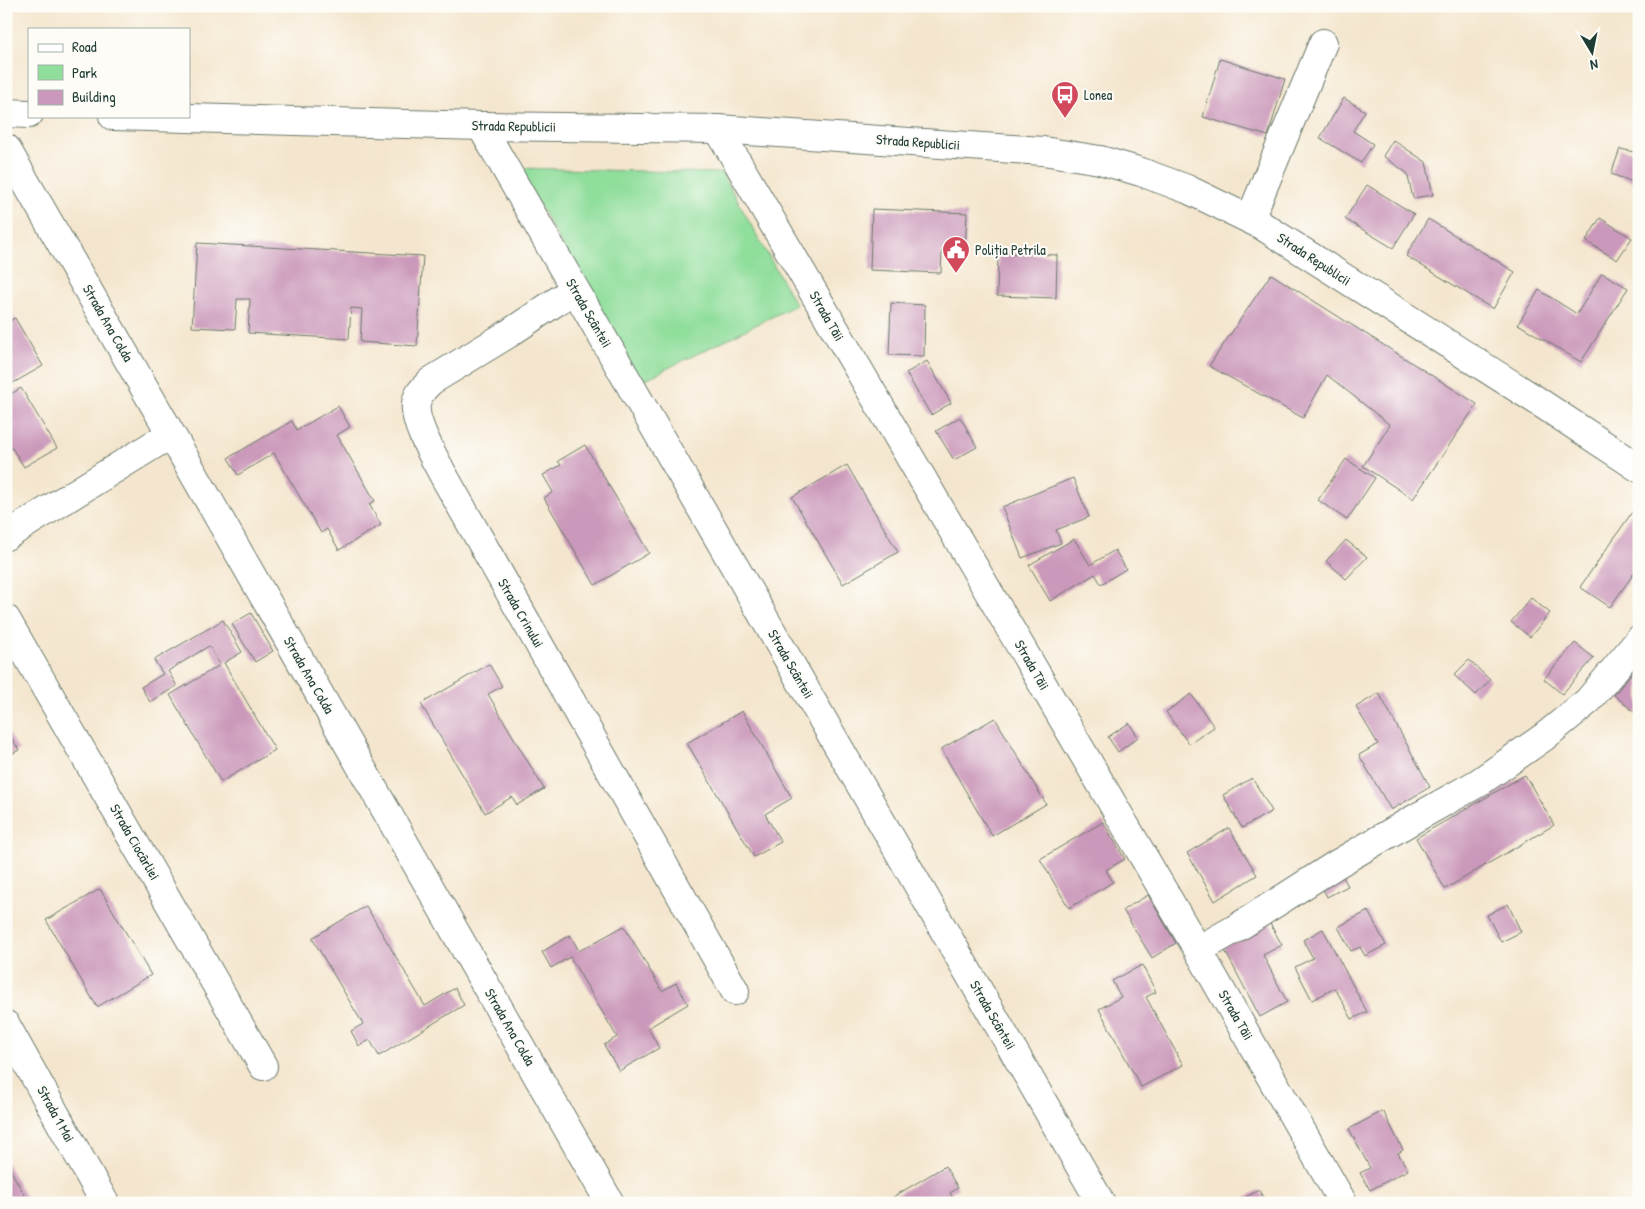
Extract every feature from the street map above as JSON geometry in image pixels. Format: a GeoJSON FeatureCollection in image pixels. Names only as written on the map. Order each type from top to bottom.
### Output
{"type":"FeatureCollection","features":[{"type":"Feature","properties":{"kind":"street"},"geometry":{"type":"LineString","coordinates":[[1250,219],[1323,43]]}},
{"type":"Feature","properties":{"kind":"street"},"geometry":{"type":"LineString","coordinates":[[6,113],[28,114]]}},
{"type":"Feature","properties":{"kind":"street","name":"Strada Republicii"},"geometry":{"type":"LineString","coordinates":[[187,118],[481,126],[718,129],[1043,151],[1100,160],[1187,188],[1261,225],[1639,468]]}},
{"type":"Feature","properties":{"kind":"street","name":"Strada Scânteii"},"geometry":{"type":"LineString","coordinates":[[481,126],[1101,1203]]}},
{"type":"Feature","properties":{"kind":"street","name":"Strada Tăii"},"geometry":{"type":"LineString","coordinates":[[718,129],[1198,950],[1343,1203]]}},
{"type":"Feature","properties":{"kind":"street","name":"Strada Ana Colda"},"geometry":{"type":"LineString","coordinates":[[6,148],[610,1203]]}},
{"type":"Feature","properties":{"kind":"street","name":"Strada Crinului"},"geometry":{"type":"LineString","coordinates":[[575,289],[508,334],[430,381],[420,392],[415,405],[424,437],[444,478],[736,991]]}},
{"type":"Feature","properties":{"kind":"street"},"geometry":{"type":"LineString","coordinates":[[6,536],[171,434]]}},
{"type":"Feature","properties":{"kind":"street","name":"Strada Ciocârliei"},"geometry":{"type":"LineString","coordinates":[[6,619],[263,1066]]}},
{"type":"Feature","properties":{"kind":"street"},"geometry":{"type":"LineString","coordinates":[[1198,950],[1338,864],[1478,783],[1544,737],[1588,701],[1639,640]]}},
{"type":"Feature","properties":{"kind":"street","name":"Strada 1 Mai"},"geometry":{"type":"LineString","coordinates":[[6,1025],[105,1203]]}},
{"type":"Feature","properties":{"kind":"green space"},"geometry":{"type":"Polygon","coordinates":[[[518,168],[722,173],[796,305],[640,382],[518,168]]]}},
{"type":"Feature","properties":{"kind":"building"},"geometry":{"type":"Polygon","coordinates":[[[1220,59],[1285,79],[1268,136],[1203,117],[1220,59]]]}},
{"type":"Feature","properties":{"kind":"building"},"geometry":{"type":"Polygon","coordinates":[[[1344,98],[1365,111],[1353,131],[1373,144],[1361,163],[1320,138],[1344,98]]]}},
{"type":"Feature","properties":{"kind":"building"},"geometry":{"type":"Polygon","coordinates":[[[1393,140],[1426,162],[1433,195],[1413,198],[1407,173],[1383,156],[1393,140]]]}},
{"type":"Feature","properties":{"kind":"building"},"geometry":{"type":"Polygon","coordinates":[[[1620,149],[1639,153],[1639,184],[1611,174],[1620,149]]]}},
{"type":"Feature","properties":{"kind":"building"},"geometry":{"type":"Polygon","coordinates":[[[1367,185],[1414,214],[1393,248],[1345,219],[1367,185]]]}},
{"type":"Feature","properties":{"kind":"building"},"geometry":{"type":"Polygon","coordinates":[[[872,209],[967,213],[965,252],[942,251],[941,273],[870,270],[872,209]]]}},
{"type":"Feature","properties":{"kind":"building"},"geometry":{"type":"Polygon","coordinates":[[[1600,218],[1632,238],[1617,260],[1586,241],[1600,218]]]}},
{"type":"Feature","properties":{"kind":"building"},"geometry":{"type":"Polygon","coordinates":[[[1428,219],[1515,272],[1493,309],[1406,256],[1428,219]]]}},
{"type":"Feature","properties":{"kind":"building"},"geometry":{"type":"Polygon","coordinates":[[[197,243],[423,256],[417,346],[360,342],[362,309],[351,308],[349,339],[248,333],[250,299],[237,299],[235,329],[192,327],[197,243]]]}},
{"type":"Feature","properties":{"kind":"building"},"geometry":{"type":"Polygon","coordinates":[[[998,253],[1057,255],[1056,298],[997,296],[998,253]]]}},
{"type":"Feature","properties":{"kind":"building"},"geometry":{"type":"Polygon","coordinates":[[[1602,273],[1628,288],[1581,362],[1518,324],[1539,290],[1577,314],[1602,273]]]}},
{"type":"Feature","properties":{"kind":"building"},"geometry":{"type":"Polygon","coordinates":[[[1271,274],[1477,404],[1413,499],[1363,466],[1390,425],[1327,375],[1303,418],[1209,366],[1271,274]]]}},
{"type":"Feature","properties":{"kind":"building"},"geometry":{"type":"Polygon","coordinates":[[[891,303],[925,305],[924,356],[889,355],[891,303]]]}},
{"type":"Feature","properties":{"kind":"building"},"geometry":{"type":"Polygon","coordinates":[[[15,318],[43,366],[6,387],[6,323],[15,318]]]}},
{"type":"Feature","properties":{"kind":"building"},"geometry":{"type":"Polygon","coordinates":[[[927,361],[951,403],[931,415],[906,373],[927,361]]]}},
{"type":"Feature","properties":{"kind":"building"},"geometry":{"type":"Polygon","coordinates":[[[21,388],[57,448],[24,467],[12,448],[6,451],[6,397],[21,388]]]}},
{"type":"Feature","properties":{"kind":"building"},"geometry":{"type":"Polygon","coordinates":[[[1639,392],[1639,409],[1631,402],[1639,392]]]}},
{"type":"Feature","properties":{"kind":"building"},"geometry":{"type":"Polygon","coordinates":[[[338,406],[350,427],[337,435],[375,501],[369,504],[381,525],[339,550],[327,529],[321,533],[274,453],[238,475],[228,458],[292,421],[297,430],[338,406]]]}},
{"type":"Feature","properties":{"kind":"building"},"geometry":{"type":"Polygon","coordinates":[[[960,417],[977,447],[954,460],[936,431],[960,417]]]}},
{"type":"Feature","properties":{"kind":"building"},"geometry":{"type":"Polygon","coordinates":[[[585,445],[649,553],[595,585],[544,498],[553,492],[543,475],[561,465],[558,461],[585,445]]]}},
{"type":"Feature","properties":{"kind":"building"},"geometry":{"type":"Polygon","coordinates":[[[1346,459],[1375,478],[1347,520],[1318,500],[1346,459]]]}},
{"type":"Feature","properties":{"kind":"building"},"geometry":{"type":"Polygon","coordinates":[[[847,465],[898,552],[843,584],[792,497],[847,465]]]}},
{"type":"Feature","properties":{"kind":"building"},"geometry":{"type":"Polygon","coordinates":[[[1073,478],[1089,517],[1056,530],[1061,543],[1022,558],[1002,507],[1073,478]]]}},
{"type":"Feature","properties":{"kind":"building"},"geometry":{"type":"Polygon","coordinates":[[[1635,508],[1639,511],[1639,566],[1610,607],[1580,587],[1635,508]]]}},
{"type":"Feature","properties":{"kind":"building"},"geometry":{"type":"Polygon","coordinates":[[[1074,539],[1090,565],[1115,550],[1126,569],[1101,584],[1095,574],[1050,601],[1029,565],[1074,539]]]}},
{"type":"Feature","properties":{"kind":"building"},"geometry":{"type":"Polygon","coordinates":[[[1346,540],[1367,557],[1346,579],[1326,561],[1346,540]]]}},
{"type":"Feature","properties":{"kind":"building"},"geometry":{"type":"Polygon","coordinates":[[[1531,598],[1550,613],[1530,637],[1511,622],[1531,598]]]}},
{"type":"Feature","properties":{"kind":"building"},"geometry":{"type":"Polygon","coordinates":[[[251,613],[273,651],[255,662],[232,624],[251,613]]]}},
{"type":"Feature","properties":{"kind":"building"},"geometry":{"type":"Polygon","coordinates":[[[223,620],[242,652],[224,663],[275,750],[221,782],[170,695],[220,665],[209,646],[168,671],[177,686],[150,702],[141,687],[163,674],[154,660],[223,620]]]}},
{"type":"Feature","properties":{"kind":"building"},"geometry":{"type":"Polygon","coordinates":[[[1575,643],[1594,658],[1562,694],[1544,679],[1575,643]]]}},
{"type":"Feature","properties":{"kind":"building"},"geometry":{"type":"Polygon","coordinates":[[[1469,660],[1490,680],[1476,695],[1454,675],[1469,660]]]}},
{"type":"Feature","properties":{"kind":"building"},"geometry":{"type":"Polygon","coordinates":[[[489,664],[502,686],[488,694],[544,789],[517,805],[512,797],[485,813],[421,704],[489,664]]]}},
{"type":"Feature","properties":{"kind":"building"},"geometry":{"type":"Polygon","coordinates":[[[1639,664],[1639,716],[1614,695],[1639,664]]]}},
{"type":"Feature","properties":{"kind":"building"},"geometry":{"type":"Polygon","coordinates":[[[1379,693],[1430,787],[1391,810],[1359,755],[1378,744],[1356,707],[1379,693]]]}},
{"type":"Feature","properties":{"kind":"building"},"geometry":{"type":"Polygon","coordinates":[[[1191,694],[1214,727],[1189,744],[1166,712],[1191,694]]]}},
{"type":"Feature","properties":{"kind":"building"},"geometry":{"type":"Polygon","coordinates":[[[742,711],[792,798],[765,814],[781,842],[754,857],[687,743],[742,711]]]}},
{"type":"Feature","properties":{"kind":"building"},"geometry":{"type":"Polygon","coordinates":[[[995,718],[1046,804],[992,836],[941,749],[995,718]]]}},
{"type":"Feature","properties":{"kind":"building"},"geometry":{"type":"Polygon","coordinates":[[[1129,723],[1138,737],[1118,752],[1108,737],[1129,723]]]}},
{"type":"Feature","properties":{"kind":"building"},"geometry":{"type":"Polygon","coordinates":[[[6,729],[19,750],[6,757],[6,729]]]}},
{"type":"Feature","properties":{"kind":"building"},"geometry":{"type":"Polygon","coordinates":[[[1525,775],[1554,825],[1445,889],[1416,838],[1525,775]]]}},
{"type":"Feature","properties":{"kind":"building"},"geometry":{"type":"Polygon","coordinates":[[[1252,778],[1272,811],[1242,828],[1223,795],[1252,778]]]}},
{"type":"Feature","properties":{"kind":"building"},"geometry":{"type":"Polygon","coordinates":[[[1103,822],[1125,859],[1106,870],[1113,882],[1069,908],[1040,859],[1103,822]]]}},
{"type":"Feature","properties":{"kind":"building"},"geometry":{"type":"Polygon","coordinates":[[[1229,828],[1257,875],[1215,901],[1187,853],[1229,828]]]}},
{"type":"Feature","properties":{"kind":"building"},"geometry":{"type":"Polygon","coordinates":[[[1342,875],[1348,886],[1327,897],[1322,887],[1342,875]]]}},
{"type":"Feature","properties":{"kind":"building"},"geometry":{"type":"Polygon","coordinates":[[[100,889],[151,975],[97,1007],[46,920],[100,889]]]}},
{"type":"Feature","properties":{"kind":"building"},"geometry":{"type":"Polygon","coordinates":[[[1148,895],[1176,943],[1152,958],[1123,910],[1148,895]]]}},
{"type":"Feature","properties":{"kind":"building"},"geometry":{"type":"Polygon","coordinates":[[[1508,904],[1521,932],[1501,942],[1487,915],[1508,904]]]}},
{"type":"Feature","properties":{"kind":"building"},"geometry":{"type":"Polygon","coordinates":[[[366,906],[425,1006],[455,988],[464,1005],[379,1056],[370,1040],[359,1046],[351,1031],[363,1024],[312,938],[366,906]]]}},
{"type":"Feature","properties":{"kind":"building"},"geometry":{"type":"Polygon","coordinates":[[[1368,911],[1386,945],[1365,956],[1360,947],[1351,951],[1338,927],[1368,911]]]}},
{"type":"Feature","properties":{"kind":"building"},"geometry":{"type":"Polygon","coordinates":[[[1268,920],[1282,945],[1263,955],[1287,1002],[1260,1017],[1222,945],[1268,920]]]}},
{"type":"Feature","properties":{"kind":"building"},"geometry":{"type":"Polygon","coordinates":[[[624,926],[662,991],[676,983],[688,1004],[648,1028],[659,1048],[619,1071],[604,1045],[617,1037],[570,957],[551,968],[542,952],[570,935],[579,951],[624,926]]]}},
{"type":"Feature","properties":{"kind":"building"},"geometry":{"type":"Polygon","coordinates":[[[1323,929],[1367,1012],[1352,1019],[1335,988],[1312,1000],[1295,967],[1313,958],[1303,940],[1323,929]]]}},
{"type":"Feature","properties":{"kind":"building"},"geometry":{"type":"Polygon","coordinates":[[[1142,965],[1156,992],[1146,997],[1183,1065],[1141,1087],[1099,1009],[1121,997],[1112,981],[1142,965]]]}},
{"type":"Feature","properties":{"kind":"building"},"geometry":{"type":"Polygon","coordinates":[[[1383,1111],[1403,1150],[1398,1153],[1408,1170],[1370,1190],[1360,1173],[1370,1168],[1349,1129],[1383,1111]]]}},
{"type":"Feature","properties":{"kind":"building"},"geometry":{"type":"Polygon","coordinates":[[[6,1162],[29,1203],[6,1203],[6,1162]]]}},
{"type":"Feature","properties":{"kind":"building"},"geometry":{"type":"Polygon","coordinates":[[[945,1166],[958,1188],[950,1193],[956,1203],[883,1203],[945,1166]]]}},
{"type":"Feature","properties":{"kind":"building"},"geometry":{"type":"Polygon","coordinates":[[[1259,1190],[1266,1203],[1235,1203],[1259,1190]]]}},
{"type":"Feature","properties":{"kind":"place","name":"Lonea"},"geometry":{"type":"Point","coordinates":[1065,119]}},
{"type":"Feature","properties":{"kind":"place","name":"Poliția Petrila"},"geometry":{"type":"Point","coordinates":[956,274]}}]}
